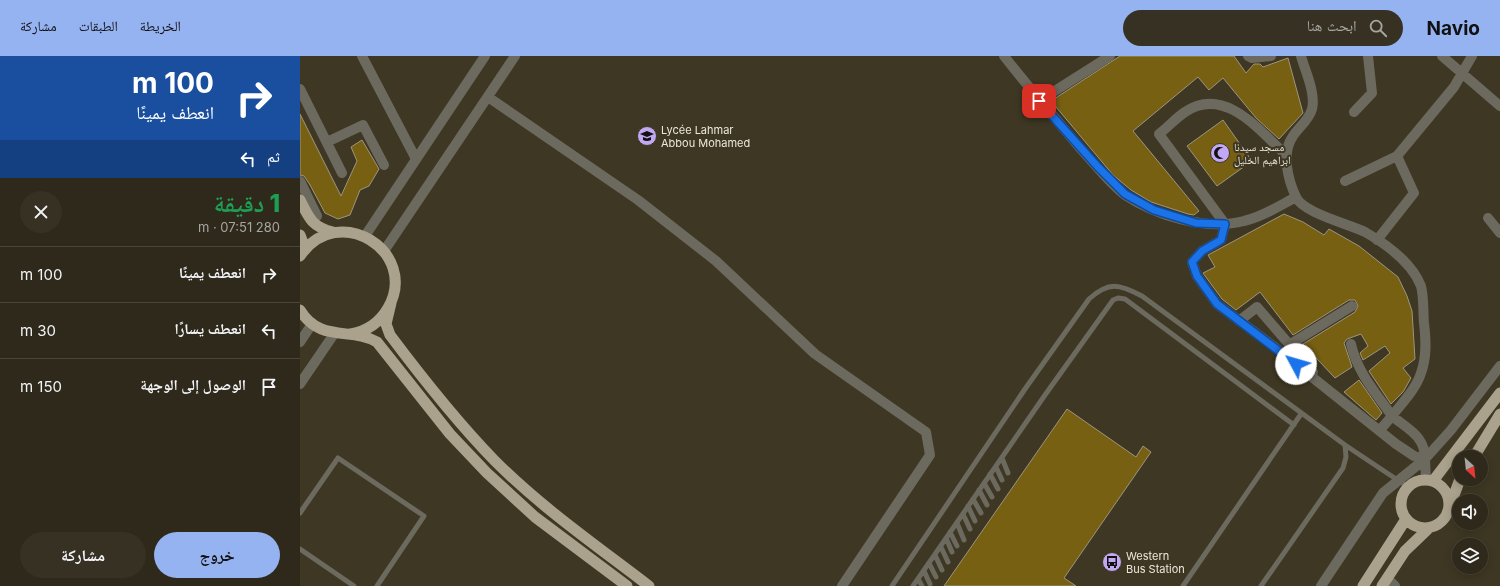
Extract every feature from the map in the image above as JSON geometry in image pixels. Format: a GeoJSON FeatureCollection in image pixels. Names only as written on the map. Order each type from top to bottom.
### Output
{"type":"FeatureCollection","features":[{"type":"Feature","properties":{"kind":"highway"},"geometry":{"type":"LineString","coordinates":[[300,200],[313,223],[320,228],[334,232],[354,233],[364,236],[375,242],[384,251],[391,263],[394,276],[394,290],[386,324],[390,335],[450,412],[478,443],[518,482],[561,519],[649,586]]}},
{"type":"Feature","properties":{"kind":"highway"},"geometry":{"type":"LineString","coordinates":[[303,252],[318,238],[334,232]]}},
{"type":"Feature","properties":{"kind":"highway"},"geometry":{"type":"LineString","coordinates":[[300,235],[303,252]]}},
{"type":"Feature","properties":{"kind":"highway"},"geometry":{"type":"LineString","coordinates":[[339,334],[362,331],[377,322],[391,303]]}},
{"type":"Feature","properties":{"kind":"highway"},"geometry":{"type":"LineString","coordinates":[[301,314],[312,324],[339,334],[371,338],[377,342],[450,434],[487,473],[535,517],[627,586]]}},
{"type":"Feature","properties":{"kind":"highway"},"geometry":{"type":"LineString","coordinates":[[1430,480],[1500,393]]}},
{"type":"Feature","properties":{"kind":"highway"},"geometry":{"type":"LineString","coordinates":[[1478,450],[1500,414]]}},
{"type":"Feature","properties":{"kind":"highway"},"geometry":{"type":"LineString","coordinates":[[1450,506],[1446,491],[1430,480],[1420,480],[1408,487],[1404,493],[1401,506],[1406,519],[1416,527],[1429,528],[1437,526],[1448,514],[1457,486]]}},
{"type":"Feature","properties":{"kind":"highway"},"geometry":{"type":"LineString","coordinates":[[1363,586],[1406,519]]}},
{"type":"Feature","properties":{"kind":"highway"},"geometry":{"type":"LineString","coordinates":[[1384,582],[1405,551],[1429,528]]}},
{"type":"Feature","properties":{"kind":"street"},"geometry":{"type":"LineString","coordinates":[[362,56],[416,159]]}},
{"type":"Feature","properties":{"kind":"street"},"geometry":{"type":"LineString","coordinates":[[364,236],[485,56]]}},
{"type":"Feature","properties":{"kind":"street"},"geometry":{"type":"LineString","coordinates":[[384,251],[515,56]]}},
{"type":"Feature","properties":{"kind":"street"},"geometry":{"type":"LineString","coordinates":[[1004,56],[1039,101],[1098,167],[1125,194],[1154,210],[1196,223],[1225,224],[1243,222],[1262,215],[1296,197]]}},
{"type":"Feature","properties":{"kind":"street"},"geometry":{"type":"LineString","coordinates":[[1039,101],[1110,56]]}},
{"type":"Feature","properties":{"kind":"street"},"geometry":{"type":"LineString","coordinates":[[1248,56],[1252,58],[1271,56]]}},
{"type":"Feature","properties":{"kind":"street"},"geometry":{"type":"LineString","coordinates":[[1301,56],[1313,100],[1312,108],[1308,117],[1292,137],[1286,156],[1290,179],[1296,197],[1299,202],[1308,208],[1364,232],[1377,240],[1400,258],[1412,271],[1421,287],[1426,348],[1421,374],[1410,393],[1380,430]]}},
{"type":"Feature","properties":{"kind":"street"},"geometry":{"type":"LineString","coordinates":[[1354,112],[1372,93],[1368,56]]}},
{"type":"Feature","properties":{"kind":"street"},"geometry":{"type":"LineString","coordinates":[[1442,56],[1500,106]]}},
{"type":"Feature","properties":{"kind":"street"},"geometry":{"type":"LineString","coordinates":[[1345,180],[1397,156],[1454,87],[1472,56]]}},
{"type":"Feature","properties":{"kind":"street"},"geometry":{"type":"LineString","coordinates":[[300,89],[342,173]]}},
{"type":"Feature","properties":{"kind":"street"},"geometry":{"type":"LineString","coordinates":[[488,97],[638,200],[716,261],[815,354],[926,432],[930,455],[842,586]]}},
{"type":"Feature","properties":{"kind":"street"},"geometry":{"type":"LineString","coordinates":[[1225,224],[1159,134],[1186,111],[1206,103],[1218,103],[1243,116],[1286,156]]}},
{"type":"Feature","properties":{"kind":"street"},"geometry":{"type":"LineString","coordinates":[[327,142],[363,125],[384,165]]}},
{"type":"Feature","properties":{"kind":"street"},"geometry":{"type":"LineString","coordinates":[[1377,240],[1414,193],[1397,156]]}},
{"type":"Feature","properties":{"kind":"street"},"geometry":{"type":"LineString","coordinates":[[300,181],[317,216]]}},
{"type":"Feature","properties":{"kind":"street"},"geometry":{"type":"LineString","coordinates":[[1488,218],[1500,233]]}},
{"type":"Feature","properties":{"kind":"street"},"geometry":{"type":"LineString","coordinates":[[1225,224],[1221,240],[1202,251],[1192,262],[1197,276],[1217,304],[1414,456],[1425,459]]}},
{"type":"Feature","properties":{"kind":"street"},"geometry":{"type":"LineString","coordinates":[[1289,344],[1352,306]]}},
{"type":"Feature","properties":{"kind":"street"},"geometry":{"type":"LineString","coordinates":[[1239,321],[1257,307],[1330,392]]}},
{"type":"Feature","properties":{"kind":"street"},"geometry":{"type":"LineString","coordinates":[[300,342],[312,324]]}},
{"type":"Feature","properties":{"kind":"street"},"geometry":{"type":"LineString","coordinates":[[300,384],[339,334]]}},
{"type":"Feature","properties":{"kind":"street"},"geometry":{"type":"LineString","coordinates":[[1351,344],[1354,358],[1362,375],[1392,416],[1421,439],[1425,447],[1425,459],[1430,480]]}},
{"type":"Feature","properties":{"kind":"street"},"geometry":{"type":"LineString","coordinates":[[1322,586],[1383,493],[1425,459],[1451,430],[1500,366]]}},
{"type":"Feature","properties":{"kind":"street"},"geometry":{"type":"LineString","coordinates":[[1384,582],[1395,586]]}},
{"type":"Feature","properties":{"kind":"lane"},"geometry":{"type":"LineString","coordinates":[[892,586],[1021,395],[1089,300],[1098,291],[1108,286],[1117,286],[1142,296],[1301,414],[1408,487]]}},
{"type":"Feature","properties":{"kind":"lane"},"geometry":{"type":"LineString","coordinates":[[913,586],[1113,300],[1118,298],[1125,299],[1294,425]]}},
{"type":"Feature","properties":{"kind":"lane"},"geometry":{"type":"LineString","coordinates":[[1183,586],[1301,414]]}},
{"type":"Feature","properties":{"kind":"lane"},"geometry":{"type":"LineString","coordinates":[[1261,586],[1343,468],[1346,457],[1344,444]]}},
{"type":"Feature","properties":{"kind":"lane"},"geometry":{"type":"LineString","coordinates":[[300,513],[338,458],[424,516],[377,586]]}},
{"type":"Feature","properties":{"kind":"lane"},"geometry":{"type":"LineString","coordinates":[[1002,458],[1008,473]]}},
{"type":"Feature","properties":{"kind":"lane"},"geometry":{"type":"LineString","coordinates":[[996,467],[1002,480]]}},
{"type":"Feature","properties":{"kind":"lane"},"geometry":{"type":"LineString","coordinates":[[990,474],[998,489]]}},
{"type":"Feature","properties":{"kind":"lane"},"geometry":{"type":"LineString","coordinates":[[984,483],[992,497]]}},
{"type":"Feature","properties":{"kind":"lane"},"geometry":{"type":"LineString","coordinates":[[979,490],[987,505]]}},
{"type":"Feature","properties":{"kind":"lane"},"geometry":{"type":"LineString","coordinates":[[974,499],[981,513]]}},
{"type":"Feature","properties":{"kind":"lane"},"geometry":{"type":"LineString","coordinates":[[968,506],[975,521]]}},
{"type":"Feature","properties":{"kind":"lane"},"geometry":{"type":"LineString","coordinates":[[963,514],[970,529]]}},
{"type":"Feature","properties":{"kind":"lane"},"geometry":{"type":"LineString","coordinates":[[957,523],[964,540]]}},
{"type":"Feature","properties":{"kind":"lane"},"geometry":{"type":"LineString","coordinates":[[950,532],[957,546]]}},
{"type":"Feature","properties":{"kind":"lane"},"geometry":{"type":"LineString","coordinates":[[946,538],[952,552]]}},
{"type":"Feature","properties":{"kind":"lane"},"geometry":{"type":"LineString","coordinates":[[941,547],[948,562]]}},
{"type":"Feature","properties":{"kind":"lane"},"geometry":{"type":"LineString","coordinates":[[300,549],[354,586]]}},
{"type":"Feature","properties":{"kind":"lane"},"geometry":{"type":"LineString","coordinates":[[935,555],[942,570]]}},
{"type":"Feature","properties":{"kind":"lane"},"geometry":{"type":"LineString","coordinates":[[929,563],[936,577]]}},
{"type":"Feature","properties":{"kind":"lane"},"geometry":{"type":"LineString","coordinates":[[924,571],[930,584]]}},
{"type":"Feature","properties":{"kind":"lane"},"geometry":{"type":"LineString","coordinates":[[918,579],[922,586]]}},
{"type":"Feature","properties":{"kind":"building"},"geometry":{"type":"Polygon","coordinates":[[[1120,56],[1234,56],[1246,73],[1254,64],[1260,64],[1263,67],[1288,58],[1303,113],[1279,139],[1256,118],[1223,78],[1209,90],[1198,77],[1133,131],[1199,211],[1194,215],[1188,214],[1151,202],[1131,190],[1113,175],[1051,101],[1120,56]]]}},
{"type":"Feature","properties":{"kind":"building"},"geometry":{"type":"Polygon","coordinates":[[[300,114],[341,196],[357,161],[351,147],[362,140],[379,169],[369,186],[360,190],[350,215],[338,219],[325,213],[310,185],[304,176],[300,175],[300,114]]]}},
{"type":"Feature","properties":{"kind":"building","name":"مسجد سيدنا ابراهيم الخليل"},"geometry":{"type":"Polygon","coordinates":[[[1223,120],[1252,161],[1217,186],[1187,146],[1223,120]]]}},
{"type":"Feature","properties":{"kind":"building"},"geometry":{"type":"Polygon","coordinates":[[[1284,214],[1303,222],[1324,235],[1329,229],[1359,246],[1398,277],[1412,311],[1415,359],[1403,368],[1411,378],[1403,392],[1391,404],[1369,371],[1390,353],[1385,346],[1363,360],[1360,353],[1368,346],[1361,334],[1347,339],[1344,343],[1352,367],[1335,378],[1303,344],[1355,312],[1358,306],[1355,300],[1349,300],[1293,335],[1260,292],[1236,310],[1222,299],[1203,273],[1215,267],[1208,255],[1284,214]]]}},
{"type":"Feature","properties":{"kind":"building"},"geometry":{"type":"Polygon","coordinates":[[[1359,380],[1382,413],[1376,420],[1344,392],[1359,380]]]}},
{"type":"Feature","properties":{"kind":"building"},"geometry":{"type":"Polygon","coordinates":[[[1067,409],[1136,457],[1143,446],[1151,452],[1064,578],[1076,586],[944,586],[1067,409]]]}},
{"type":"Feature","properties":{"kind":"place","name":"Lycée Lahmar Abbou Mohamed"},"geometry":{"type":"Point","coordinates":[647,136]}},
{"type":"Feature","properties":{"kind":"place","name":"مسجد سيدنا ابراهيم الخليل"},"geometry":{"type":"Point","coordinates":[1220,153]}},
{"type":"Feature","properties":{"kind":"place","name":"Western Bus Station"},"geometry":{"type":"Point","coordinates":[1112,562]}},
{"type":"Feature","properties":{"kind":"route"},"geometry":{"type":"LineString","coordinates":[[1039,101],[1098,167],[1125,194],[1154,210],[1196,223],[1225,224],[1221,240],[1202,251],[1192,262],[1197,276],[1217,304],[1296,364]]}}]}
